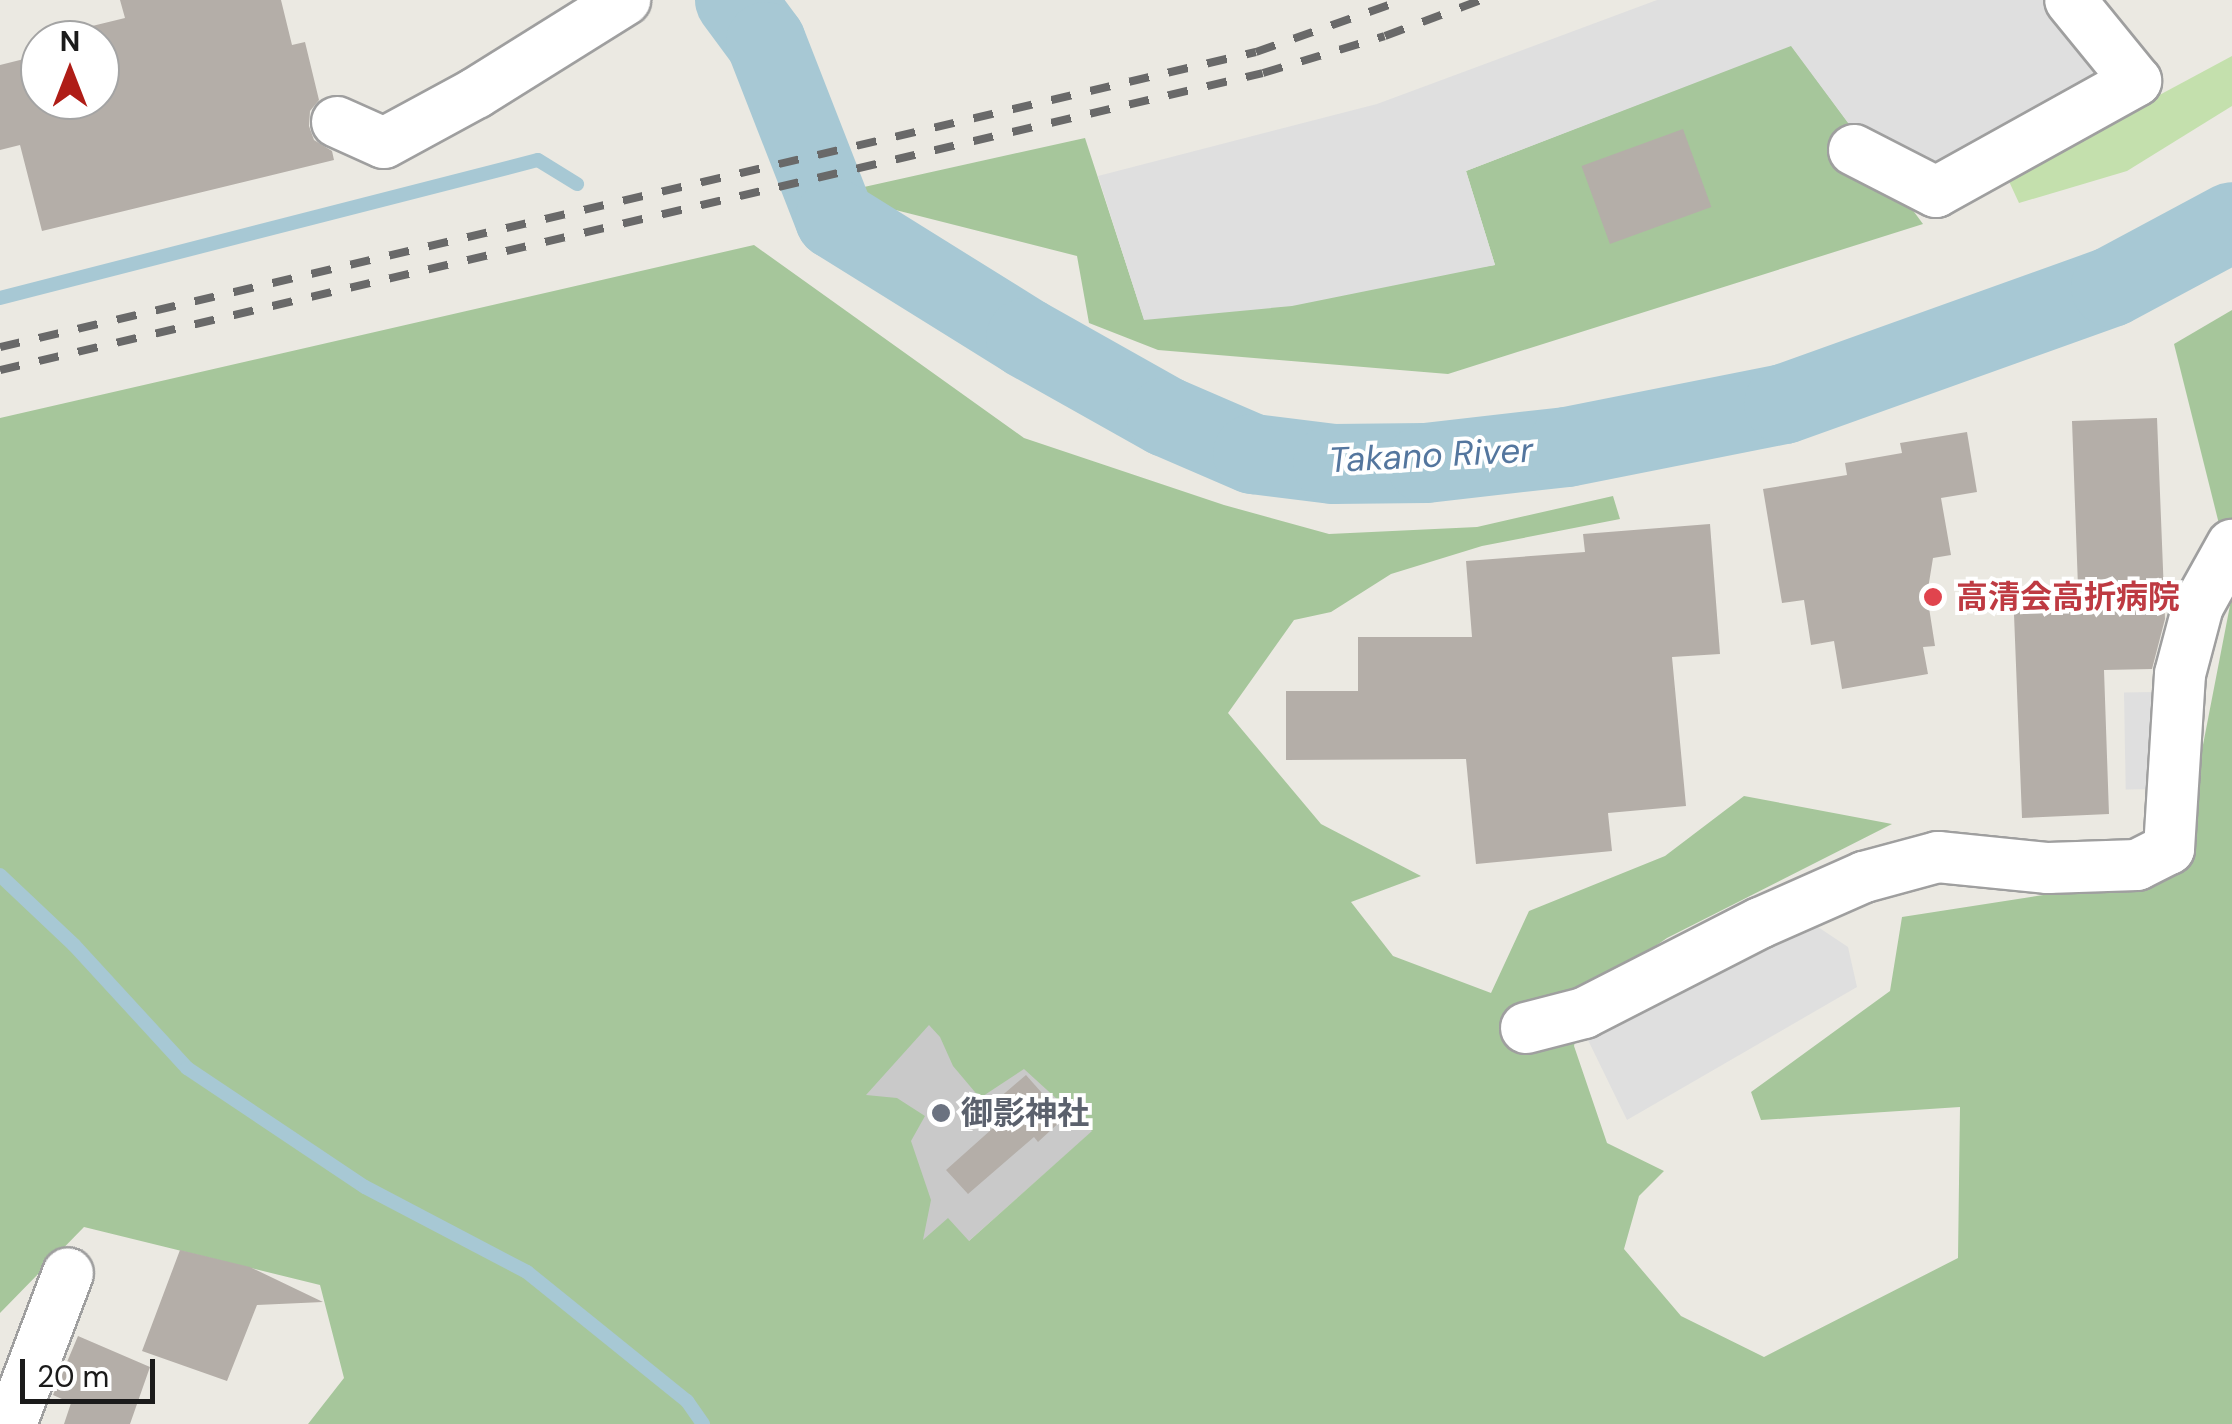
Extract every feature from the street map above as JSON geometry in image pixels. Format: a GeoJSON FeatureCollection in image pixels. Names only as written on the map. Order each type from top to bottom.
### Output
{"type":"FeatureCollection","features":[{"type":"Feature","properties":{"kind":"street"},"geometry":{"type":"LineString","coordinates":[[337,122],[384,143],[476,93],[624,0]]}},
{"type":"Feature","properties":{"kind":"street"},"geometry":{"type":"LineString","coordinates":[[1854,150],[1936,192],[2136,82],[2070,0]]}},
{"type":"Feature","properties":{"kind":"street"},"geometry":{"type":"LineString","coordinates":[[1526,1028],[1584,1013],[1760,923],[1864,877],[1938,857],[2048,868],[2137,865],[2169,849],[2180,674],[2198,606],[2232,545]]}},
{"type":"Feature","properties":{"kind":"street"},"geometry":{"type":"LineString","coordinates":[[10,1424],[68,1274]]}},
{"type":"Feature","properties":{"kind":"shaded area"},"geometry":{"type":"Polygon","coordinates":[[[1657,0],[2056,0],[2117,79],[1946,169],[1854,131],[1791,46],[1466,171],[1495,265],[1292,306],[1144,320],[1098,176],[1377,104],[1657,0]]]}},
{"type":"Feature","properties":{"kind":"shaded area"},"geometry":{"type":"Polygon","coordinates":[[[2155,692],[2157,789],[2126,790],[2124,693],[2155,692]]]}},
{"type":"Feature","properties":{"kind":"shaded area"},"geometry":{"type":"Polygon","coordinates":[[[1812,923],[1848,947],[1857,987],[1627,1120],[1587,1038],[1670,1000],[1812,923]]]}},
{"type":"Feature","properties":{"kind":"shaded area","name":"御影神社"},"geometry":{"type":"Polygon","coordinates":[[[938,960],[1093,1131],[969,1241],[922,1241],[789,1095],[938,960]]]}},
{"type":"Feature","properties":{"kind":"green space"},"geometry":{"type":"Polygon","coordinates":[[[1791,45],[1923,224],[1448,374],[1158,350],[1089,323],[1077,256],[864,202],[864,187],[1085,138],[1144,319],[1495,265],[1466,171],[1791,45]]]}},
{"type":"Feature","properties":{"kind":"green space"},"geometry":{"type":"Polygon","coordinates":[[[2232,56],[2232,106],[2127,171],[2019,203],[2007,177],[2232,56]]]}},
{"type":"Feature","properties":{"kind":"green space"},"geometry":{"type":"Polygon","coordinates":[[[754,245],[1024,438],[1224,505],[1329,534],[1477,527],[1613,496],[1620,519],[1482,546],[1391,574],[1331,612],[1294,620],[1228,713],[1321,824],[1421,876],[1351,902],[1393,956],[1491,993],[1529,911],[1665,856],[1744,796],[1892,824],[1667,938],[1586,994],[1574,1046],[1607,1143],[1664,1171],[1639,1196],[1624,1249],[1681,1316],[1764,1357],[1958,1258],[1960,1107],[1761,1120],[1751,1092],[1890,991],[1902,917],[2178,874],[2232,595],[2232,1424],[308,1424],[344,1378],[320,1285],[84,1227],[0,1313],[0,418],[754,245]],[[929,1025],[866,1095],[897,1098],[925,1116],[911,1141],[931,1200],[923,1240],[948,1218],[969,1241],[1092,1131],[1024,1069],[980,1098],[953,1066],[940,1037],[929,1025]]]}},
{"type":"Feature","properties":{"kind":"green space"},"geometry":{"type":"Polygon","coordinates":[[[2232,310],[2232,576],[2174,344],[2232,310]]]}},
{"type":"Feature","properties":{"kind":"building"},"geometry":{"type":"Polygon","coordinates":[[[120,0],[281,0],[292,45],[305,42],[319,100],[310,111],[309,126],[314,140],[332,151],[334,160],[42,231],[20,145],[0,150],[0,65],[20,60],[20,120],[120,120],[120,20],[117,20],[125,18],[120,0]]]}},
{"type":"Feature","properties":{"kind":"building"},"geometry":{"type":"Polygon","coordinates":[[[1683,129],[1711,207],[1610,244],[1582,166],[1683,129]]]}},
{"type":"Feature","properties":{"kind":"building"},"geometry":{"type":"Polygon","coordinates":[[[2157,418],[2165,619],[2152,669],[2104,670],[2109,814],[2022,818],[2013,589],[2078,587],[2072,421],[2157,418]]]}},
{"type":"Feature","properties":{"kind":"building"},"geometry":{"type":"Polygon","coordinates":[[[1967,432],[1977,492],[1941,498],[1951,555],[1933,558],[1927,595],[1935,646],[1923,647],[1928,674],[1842,689],[1834,641],[1811,645],[1804,600],[1782,603],[1763,489],[1847,475],[1845,463],[1902,453],[1900,443],[1967,432]]]}},
{"type":"Feature","properties":{"kind":"building"},"geometry":{"type":"Polygon","coordinates":[[[1710,524],[1720,654],[1672,657],[1686,806],[1608,813],[1612,851],[1476,864],[1466,759],[1286,760],[1286,691],[1358,691],[1358,637],[1472,637],[1466,561],[1585,552],[1583,534],[1710,524]]]}},
{"type":"Feature","properties":{"kind":"building"},"geometry":{"type":"Polygon","coordinates":[[[1026,1075],[1064,1118],[1038,1142],[1034,1137],[968,1194],[946,1170],[1011,1112],[998,1099],[1026,1075]]]}},
{"type":"Feature","properties":{"kind":"building"},"geometry":{"type":"Polygon","coordinates":[[[180,1250],[250,1267],[323,1302],[257,1305],[227,1381],[142,1351],[180,1250]]]}},
{"type":"Feature","properties":{"kind":"building"},"geometry":{"type":"Polygon","coordinates":[[[78,1336],[150,1367],[130,1424],[64,1424],[71,1403],[53,1395],[78,1336]]]}},
{"type":"Feature","properties":{"kind":"waterway","name":"Takano River"},"geometry":{"type":"LineString","coordinates":[[735,0],[766,42],[835,219],[1026,338],[1167,417],[1253,454],[1333,464],[1426,463],[1567,447],[1784,404],[2111,287],[2232,222]]}},
{"type":"Feature","properties":{"kind":"waterway"},"geometry":{"type":"LineString","coordinates":[[0,298],[538,160],[577,184]]}},
{"type":"Feature","properties":{"kind":"waterway"},"geometry":{"type":"LineString","coordinates":[[0,875],[74,945],[187,1068],[365,1187],[527,1272],[687,1401],[703,1424]]}},
{"type":"Feature","properties":{"kind":"railway"},"geometry":{"type":"LineString","coordinates":[[0,347],[1256,52],[1403,0]]}},
{"type":"Feature","properties":{"kind":"railway"},"geometry":{"type":"LineString","coordinates":[[0,370],[1263,73],[1385,36],[1481,0]]}},
{"type":"Feature","properties":{"kind":"place","name":"高清会高折病院"},"geometry":{"type":"Point","coordinates":[1933,597]}},
{"type":"Feature","properties":{"kind":"place","name":"御影神社"},"geometry":{"type":"Point","coordinates":[941,1113]}}]}
